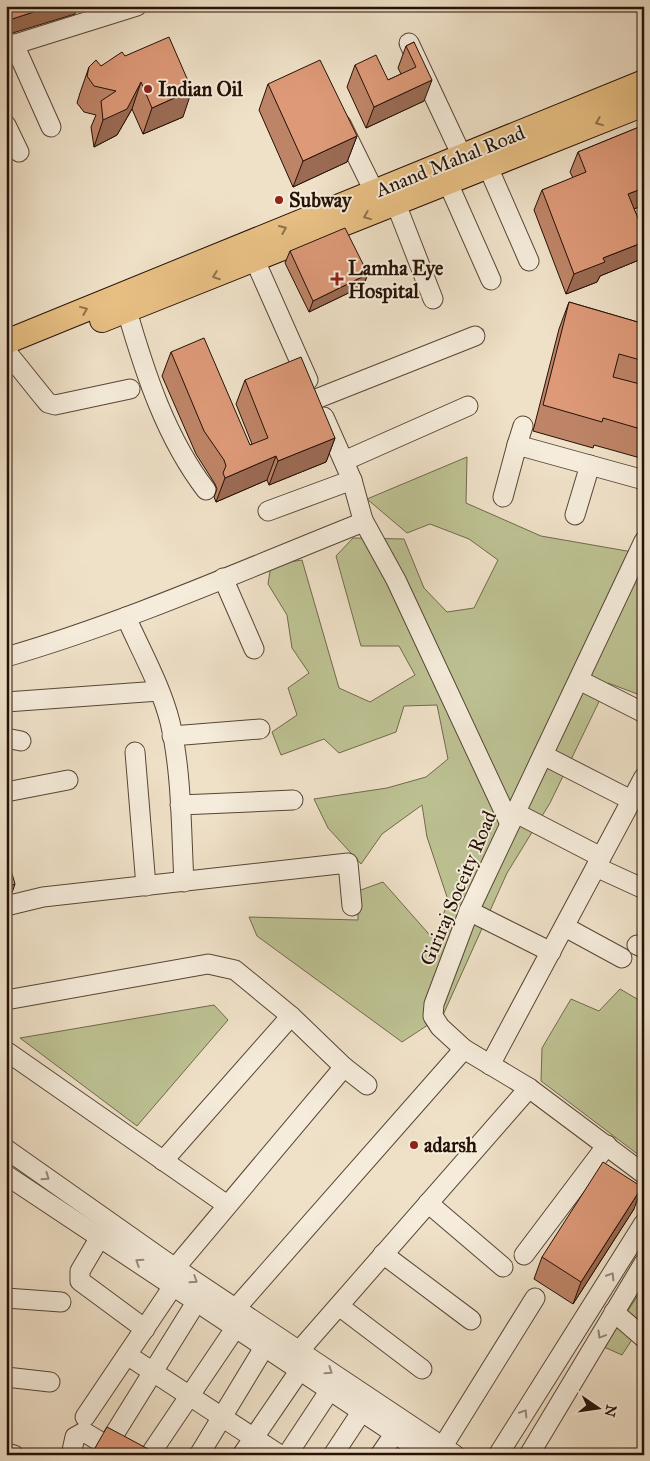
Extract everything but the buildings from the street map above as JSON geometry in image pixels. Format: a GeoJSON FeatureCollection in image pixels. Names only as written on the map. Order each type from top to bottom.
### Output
{"type":"FeatureCollection","features":[{"type":"Feature","properties":{"kind":"main road","name":"Anand Mahal Road"},"geometry":{"type":"LineString","coordinates":[[8,352],[127,311],[252,252],[374,191],[644,82]]}},
{"type":"Feature","properties":{"kind":"main road","name":"Anand Mahal Road"},"geometry":{"type":"LineString","coordinates":[[8,352],[252,252],[396,204],[644,104]]}},
{"type":"Feature","properties":{"kind":"street"},"geometry":{"type":"LineString","coordinates":[[51,127],[10,45],[89,13],[137,6]]}},
{"type":"Feature","properties":{"kind":"street"},"geometry":{"type":"LineString","coordinates":[[409,43],[462,156]]}},
{"type":"Feature","properties":{"kind":"street"},"geometry":{"type":"LineString","coordinates":[[332,106],[374,191]]}},
{"type":"Feature","properties":{"kind":"street"},"geometry":{"type":"LineString","coordinates":[[6,125],[19,152]]}},
{"type":"Feature","properties":{"kind":"street"},"geometry":{"type":"LineString","coordinates":[[488,167],[529,261]]}},
{"type":"Feature","properties":{"kind":"street"},"geometry":{"type":"LineString","coordinates":[[448,183],[491,280]]}},
{"type":"Feature","properties":{"kind":"street"},"geometry":{"type":"LineString","coordinates":[[396,204],[433,299]]}},
{"type":"Feature","properties":{"kind":"street"},"geometry":{"type":"LineString","coordinates":[[252,252],[352,480],[363,520],[396,580],[513,819],[599,862],[644,889]]}},
{"type":"Feature","properties":{"kind":"street"},"geometry":{"type":"LineString","coordinates":[[127,311],[154,395],[181,454],[206,490]]}},
{"type":"Feature","properties":{"kind":"street"},"geometry":{"type":"LineString","coordinates":[[316,399],[475,336]]}},
{"type":"Feature","properties":{"kind":"street"},"geometry":{"type":"LineString","coordinates":[[8,352],[48,402],[61,405],[130,389]]}},
{"type":"Feature","properties":{"kind":"street"},"geometry":{"type":"LineString","coordinates":[[344,461],[468,406]]}},
{"type":"Feature","properties":{"kind":"street"},"geometry":{"type":"LineString","coordinates":[[503,497],[523,426]]}},
{"type":"Feature","properties":{"kind":"street"},"geometry":{"type":"LineString","coordinates":[[517,445],[644,480]]}},
{"type":"Feature","properties":{"kind":"street"},"geometry":{"type":"LineString","coordinates":[[575,515],[590,465]]}},
{"type":"Feature","properties":{"kind":"street"},"geometry":{"type":"LineString","coordinates":[[268,512],[352,480]]}},
{"type":"Feature","properties":{"kind":"street"},"geometry":{"type":"LineString","coordinates":[[6,657],[63,640],[126,617],[360,523],[363,520]]}},
{"type":"Feature","properties":{"kind":"street","name":"Giriraj Soceity Road"},"geometry":{"type":"LineString","coordinates":[[643,545],[469,911],[434,1004],[433,1016],[440,1027],[464,1049],[528,1088],[644,1174]]}},
{"type":"Feature","properties":{"kind":"street"},"geometry":{"type":"LineString","coordinates":[[223,578],[254,649]]}},
{"type":"Feature","properties":{"kind":"street"},"geometry":{"type":"LineString","coordinates":[[126,617],[159,691],[172,736],[180,805],[184,882]]}},
{"type":"Feature","properties":{"kind":"street"},"geometry":{"type":"LineString","coordinates":[[579,680],[644,713]]}},
{"type":"Feature","properties":{"kind":"street"},"geometry":{"type":"LineString","coordinates":[[6,702],[159,691]]}},
{"type":"Feature","properties":{"kind":"street"},"geometry":{"type":"LineString","coordinates":[[172,736],[260,729]]}},
{"type":"Feature","properties":{"kind":"street"},"geometry":{"type":"LineString","coordinates":[[135,752],[146,886]]}},
{"type":"Feature","properties":{"kind":"street"},"geometry":{"type":"LineString","coordinates":[[543,755],[635,806]]}},
{"type":"Feature","properties":{"kind":"street"},"geometry":{"type":"LineString","coordinates":[[490,1065],[599,862],[635,806],[644,777]]}},
{"type":"Feature","properties":{"kind":"street"},"geometry":{"type":"LineString","coordinates":[[6,792],[68,780]]}},
{"type":"Feature","properties":{"kind":"street"},"geometry":{"type":"LineString","coordinates":[[180,805],[293,800]]}},
{"type":"Feature","properties":{"kind":"street"},"geometry":{"type":"LineString","coordinates":[[6,906],[35,898],[348,863],[352,906]]}},
{"type":"Feature","properties":{"kind":"street"},"geometry":{"type":"LineString","coordinates":[[469,911],[551,952]]}},
{"type":"Feature","properties":{"kind":"street"},"geometry":{"type":"LineString","coordinates":[[565,927],[622,958]]}},
{"type":"Feature","properties":{"kind":"street"},"geometry":{"type":"LineString","coordinates":[[6,1000],[208,964],[235,970],[291,1016],[344,1068],[367,1085]]}},
{"type":"Feature","properties":{"kind":"street"},"geometry":{"type":"LineString","coordinates":[[163,1161],[291,1016]]}},
{"type":"Feature","properties":{"kind":"street"},"geometry":{"type":"LineString","coordinates":[[236,1308],[464,1049]]}},
{"type":"Feature","properties":{"kind":"street"},"geometry":{"type":"LineString","coordinates":[[6,1051],[227,1205]]}},
{"type":"Feature","properties":{"kind":"street"},"geometry":{"type":"LineString","coordinates":[[85,1416],[145,1329],[174,1277],[227,1205],[344,1068]]}},
{"type":"Feature","properties":{"kind":"street"},"geometry":{"type":"LineString","coordinates":[[299,1351],[528,1088]]}},
{"type":"Feature","properties":{"kind":"street"},"geometry":{"type":"LineString","coordinates":[[524,1255],[607,1145]]}},
{"type":"Feature","properties":{"kind":"street"},"geometry":{"type":"LineString","coordinates":[[6,1149],[174,1277],[197,1301],[395,1434],[441,1452]]}},
{"type":"Feature","properties":{"kind":"street"},"geometry":{"type":"LineString","coordinates":[[6,1175],[100,1237],[236,1308],[441,1452]]}},
{"type":"Feature","properties":{"kind":"street"},"geometry":{"type":"LineString","coordinates":[[428,1203],[503,1267]]}},
{"type":"Feature","properties":{"kind":"street"},"geometry":{"type":"LineString","coordinates":[[498,1455],[644,1223]]}},
{"type":"Feature","properties":{"kind":"street"},"geometry":{"type":"LineString","coordinates":[[100,1237],[80,1271],[80,1281],[145,1329]]}},
{"type":"Feature","properties":{"kind":"street"},"geometry":{"type":"LineString","coordinates":[[383,1254],[471,1320]]}},
{"type":"Feature","properties":{"kind":"street"},"geometry":{"type":"LineString","coordinates":[[529,1455],[614,1312],[643,1268]]}},
{"type":"Feature","properties":{"kind":"street"},"geometry":{"type":"LineString","coordinates":[[6,1298],[61,1302]]}},
{"type":"Feature","properties":{"kind":"street"},"geometry":{"type":"LineString","coordinates":[[441,1452],[535,1298]]}},
{"type":"Feature","properties":{"kind":"street"},"geometry":{"type":"LineString","coordinates":[[110,1441],[197,1301]]}},
{"type":"Feature","properties":{"kind":"street"},"geometry":{"type":"LineString","coordinates":[[338,1306],[422,1369]]}},
{"type":"Feature","properties":{"kind":"street"},"geometry":{"type":"LineString","coordinates":[[614,1312],[644,1338]]}},
{"type":"Feature","properties":{"kind":"street"},"geometry":{"type":"LineString","coordinates":[[151,1453],[236,1327]]}},
{"type":"Feature","properties":{"kind":"street"},"geometry":{"type":"LineString","coordinates":[[199,1455],[265,1346]]}},
{"type":"Feature","properties":{"kind":"street"},"geometry":{"type":"LineString","coordinates":[[127,1355],[280,1455]]}},
{"type":"Feature","properties":{"kind":"street"},"geometry":{"type":"LineString","coordinates":[[242,1455],[300,1370]]}},
{"type":"Feature","properties":{"kind":"street"},"geometry":{"type":"LineString","coordinates":[[6,1377],[50,1382]]}},
{"type":"Feature","properties":{"kind":"street"},"geometry":{"type":"LineString","coordinates":[[287,1455],[330,1390]]}},
{"type":"Feature","properties":{"kind":"street"},"geometry":{"type":"LineString","coordinates":[[333,1455],[362,1411]]}},
{"type":"Feature","properties":{"kind":"street"},"geometry":{"type":"LineString","coordinates":[[71,1455],[75,1437],[84,1432],[123,1455]]}},
{"type":"Feature","properties":{"kind":"street"},"geometry":{"type":"LineString","coordinates":[[380,1455],[395,1434]]}},
{"type":"Feature","properties":{"kind":"street"},"geometry":{"type":"LineString","coordinates":[[6,1453],[14,1455]]}},
{"type":"Feature","properties":{"kind":"green space"},"geometry":{"type":"Polygon","coordinates":[[[467,457],[466,503],[541,536],[644,554],[644,618],[639,627],[644,630],[644,688],[640,695],[608,683],[550,803],[507,873],[443,1015],[402,1042],[257,936],[249,917],[358,920],[358,891],[383,882],[435,941],[448,900],[427,837],[422,805],[382,834],[361,864],[328,828],[314,799],[387,788],[426,777],[448,759],[437,705],[404,706],[396,732],[339,753],[324,739],[281,755],[272,732],[297,715],[288,688],[309,673],[292,648],[287,615],[268,584],[271,565],[302,560],[339,688],[370,702],[415,675],[399,646],[361,646],[336,556],[353,538],[404,539],[424,588],[447,612],[474,608],[498,560],[469,539],[430,524],[407,533],[367,499],[467,457]]]}},
{"type":"Feature","properties":{"kind":"green space"},"geometry":{"type":"Polygon","coordinates":[[[620,989],[644,1003],[644,1159],[541,1081],[542,1048],[571,999],[599,1011],[620,989]]]}},
{"type":"Feature","properties":{"kind":"green space"},"geometry":{"type":"Polygon","coordinates":[[[214,1005],[228,1020],[137,1126],[20,1038],[214,1005]]]}},
{"type":"Feature","properties":{"kind":"green space"},"geometry":{"type":"Polygon","coordinates":[[[644,1286],[644,1321],[622,1355],[604,1347],[644,1286]]]}},
{"type":"Feature","properties":{"kind":"place","name":"Indian Oil"},"geometry":{"type":"Point","coordinates":[148,89]}},
{"type":"Feature","properties":{"kind":"place","name":"Subway"},"geometry":{"type":"Point","coordinates":[279,200]}},
{"type":"Feature","properties":{"kind":"place","name":"Lamha Eye Hospital"},"geometry":{"type":"Point","coordinates":[337,279]}},
{"type":"Feature","properties":{"kind":"place","name":"adarsh"},"geometry":{"type":"Point","coordinates":[414,1145]}}]}
